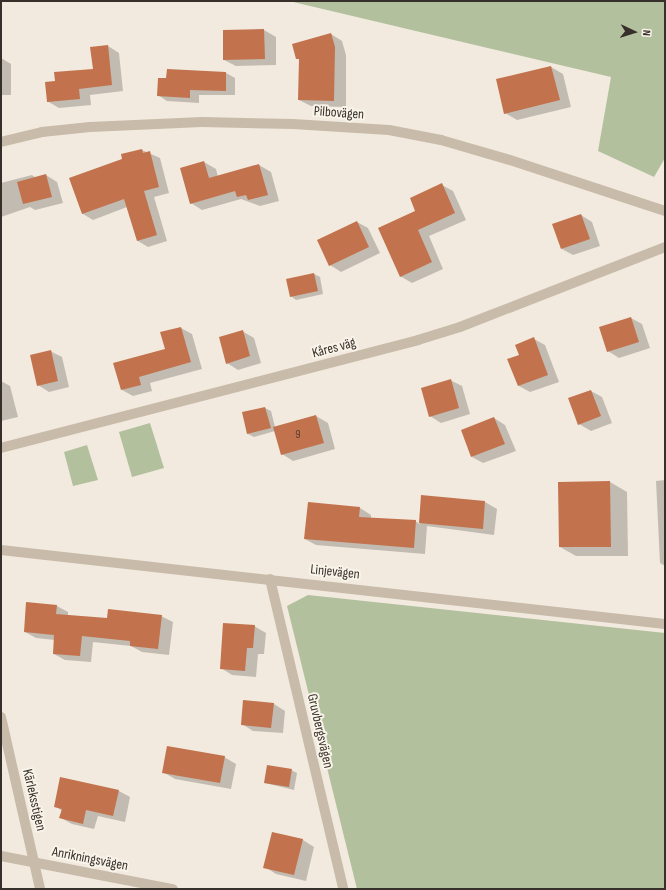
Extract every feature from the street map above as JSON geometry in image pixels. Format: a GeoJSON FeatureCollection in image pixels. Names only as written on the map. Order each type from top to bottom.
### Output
{"type":"FeatureCollection","features":[{"type":"Feature","properties":{"kind":"street","name":"Pilbovägen"},"geometry":{"type":"LineString","coordinates":[[1,142],[42,132],[90,127],[202,122],[293,124],[389,130],[441,140],[510,160],[665,211]]}},
{"type":"Feature","properties":{"kind":"street","name":"Kåres väg"},"geometry":{"type":"LineString","coordinates":[[1,448],[439,333],[665,248]]}},
{"type":"Feature","properties":{"kind":"street","name":"Linjevägen"},"geometry":{"type":"LineString","coordinates":[[1,550],[665,624]]}},
{"type":"Feature","properties":{"kind":"street","name":"Gruvbergsvägen"},"geometry":{"type":"LineString","coordinates":[[270,579],[343,889]]}},
{"type":"Feature","properties":{"kind":"street","name":"Kärleksstigen"},"geometry":{"type":"LineString","coordinates":[[1,717],[40,889]]}},
{"type":"Feature","properties":{"kind":"street","name":"Anrikningsvägen"},"geometry":{"type":"LineString","coordinates":[[1,856],[173,889]]}},
{"type":"Feature","properties":{"kind":"green space"},"geometry":{"type":"Polygon","coordinates":[[[289,1],[665,1],[665,158],[654,177],[598,151],[611,77],[289,1]]]}},
{"type":"Feature","properties":{"kind":"green space"},"geometry":{"type":"Polygon","coordinates":[[[150,423],[164,468],[132,477],[119,432],[150,423]]]}},
{"type":"Feature","properties":{"kind":"green space"},"geometry":{"type":"Polygon","coordinates":[[[87,445],[98,480],[73,486],[64,452],[87,445]]]}},
{"type":"Feature","properties":{"kind":"green space"},"geometry":{"type":"Polygon","coordinates":[[[308,595],[665,633],[665,889],[357,889],[287,606],[308,595]]]}},
{"type":"Feature","properties":{"kind":"building"},"geometry":{"type":"Polygon","coordinates":[[[264,29],[265,59],[223,60],[223,30],[264,29]]]}},
{"type":"Feature","properties":{"kind":"building"},"geometry":{"type":"Polygon","coordinates":[[[331,33],[335,47],[334,101],[298,100],[299,59],[296,59],[292,44],[331,33]]]}},
{"type":"Feature","properties":{"kind":"building"},"geometry":{"type":"Polygon","coordinates":[[[108,45],[112,85],[79,89],[80,99],[47,102],[45,82],[55,81],[54,72],[93,69],[90,47],[108,45]]]}},
{"type":"Feature","properties":{"kind":"building"},"geometry":{"type":"Polygon","coordinates":[[[551,66],[560,100],[504,114],[496,79],[551,66]]]}},
{"type":"Feature","properties":{"kind":"building"},"geometry":{"type":"Polygon","coordinates":[[[167,69],[226,72],[226,91],[190,90],[190,98],[157,96],[158,78],[166,78],[167,69]]]}},
{"type":"Feature","properties":{"kind":"building"},"geometry":{"type":"Polygon","coordinates":[[[142,149],[143,153],[150,151],[159,187],[144,191],[157,235],[137,241],[124,199],[82,214],[69,178],[122,159],[121,154],[142,149]]]}},
{"type":"Feature","properties":{"kind":"building"},"geometry":{"type":"Polygon","coordinates":[[[204,161],[209,178],[259,164],[268,195],[248,200],[246,195],[237,197],[235,191],[190,204],[180,168],[204,161]]]}},
{"type":"Feature","properties":{"kind":"building"},"geometry":{"type":"Polygon","coordinates":[[[46,174],[52,197],[23,204],[17,182],[46,174]]]}},
{"type":"Feature","properties":{"kind":"building"},"geometry":{"type":"Polygon","coordinates":[[[442,183],[455,213],[418,230],[432,262],[400,277],[378,228],[415,211],[410,198],[442,183]]]}},
{"type":"Feature","properties":{"kind":"building"},"geometry":{"type":"Polygon","coordinates":[[[581,214],[590,239],[561,249],[552,224],[581,214]]]}},
{"type":"Feature","properties":{"kind":"building"},"geometry":{"type":"Polygon","coordinates":[[[357,221],[369,247],[329,266],[317,240],[357,221]]]}},
{"type":"Feature","properties":{"kind":"building"},"geometry":{"type":"Polygon","coordinates":[[[314,273],[318,291],[290,297],[286,279],[314,273]]]}},
{"type":"Feature","properties":{"kind":"building"},"geometry":{"type":"Polygon","coordinates":[[[631,317],[639,342],[607,352],[599,327],[631,317]]]}},
{"type":"Feature","properties":{"kind":"building"},"geometry":{"type":"Polygon","coordinates":[[[181,327],[191,362],[139,377],[141,385],[121,390],[113,363],[165,349],[160,332],[181,327]]]}},
{"type":"Feature","properties":{"kind":"building"},"geometry":{"type":"Polygon","coordinates":[[[243,330],[250,356],[226,364],[219,337],[243,330]]]}},
{"type":"Feature","properties":{"kind":"building"},"geometry":{"type":"Polygon","coordinates":[[[534,337],[548,375],[518,386],[507,359],[519,355],[515,345],[534,337]]]}},
{"type":"Feature","properties":{"kind":"building"},"geometry":{"type":"Polygon","coordinates":[[[51,350],[58,381],[37,386],[30,355],[51,350]]]}},
{"type":"Feature","properties":{"kind":"building"},"geometry":{"type":"Polygon","coordinates":[[[451,379],[459,408],[429,417],[421,388],[451,379]]]}},
{"type":"Feature","properties":{"kind":"building"},"geometry":{"type":"Polygon","coordinates":[[[591,390],[601,416],[578,425],[568,398],[591,390]]]}},
{"type":"Feature","properties":{"kind":"building"},"geometry":{"type":"Polygon","coordinates":[[[265,407],[271,428],[247,434],[242,412],[265,407]]]}},
{"type":"Feature","properties":{"kind":"building"},"geometry":{"type":"Polygon","coordinates":[[[316,415],[324,443],[281,455],[273,427],[316,415]]]}},
{"type":"Feature","properties":{"kind":"building"},"geometry":{"type":"Polygon","coordinates":[[[494,417],[505,444],[471,457],[461,430],[494,417]]]}},
{"type":"Feature","properties":{"kind":"building"},"geometry":{"type":"Polygon","coordinates":[[[610,481],[611,547],[559,547],[558,482],[610,481]]]}},
{"type":"Feature","properties":{"kind":"building"},"geometry":{"type":"Polygon","coordinates":[[[421,495],[485,501],[483,529],[419,523],[421,495]]]}},
{"type":"Feature","properties":{"kind":"building"},"geometry":{"type":"Polygon","coordinates":[[[308,502],[360,507],[359,517],[416,520],[414,548],[304,539],[308,502]]]}},
{"type":"Feature","properties":{"kind":"building"},"geometry":{"type":"Polygon","coordinates":[[[26,602],[57,605],[56,614],[107,618],[108,609],[162,615],[158,649],[130,646],[130,641],[82,636],[80,656],[53,654],[54,635],[24,632],[26,602]]]}},
{"type":"Feature","properties":{"kind":"building"},"geometry":{"type":"Polygon","coordinates":[[[223,623],[255,625],[253,648],[247,648],[245,671],[220,669],[223,623]]]}},
{"type":"Feature","properties":{"kind":"building"},"geometry":{"type":"Polygon","coordinates":[[[243,700],[274,703],[271,728],[241,725],[243,700]]]}},
{"type":"Feature","properties":{"kind":"building"},"geometry":{"type":"Polygon","coordinates":[[[167,746],[225,756],[220,783],[162,773],[167,746]]]}},
{"type":"Feature","properties":{"kind":"building"},"geometry":{"type":"Polygon","coordinates":[[[267,765],[292,769],[289,787],[264,783],[267,765]]]}},
{"type":"Feature","properties":{"kind":"building"},"geometry":{"type":"Polygon","coordinates":[[[60,777],[119,790],[113,816],[86,810],[83,824],[59,818],[62,809],[54,807],[60,777]]]}},
{"type":"Feature","properties":{"kind":"building"},"geometry":{"type":"Polygon","coordinates":[[[272,832],[303,839],[294,875],[263,868],[272,832]]]}}]}
